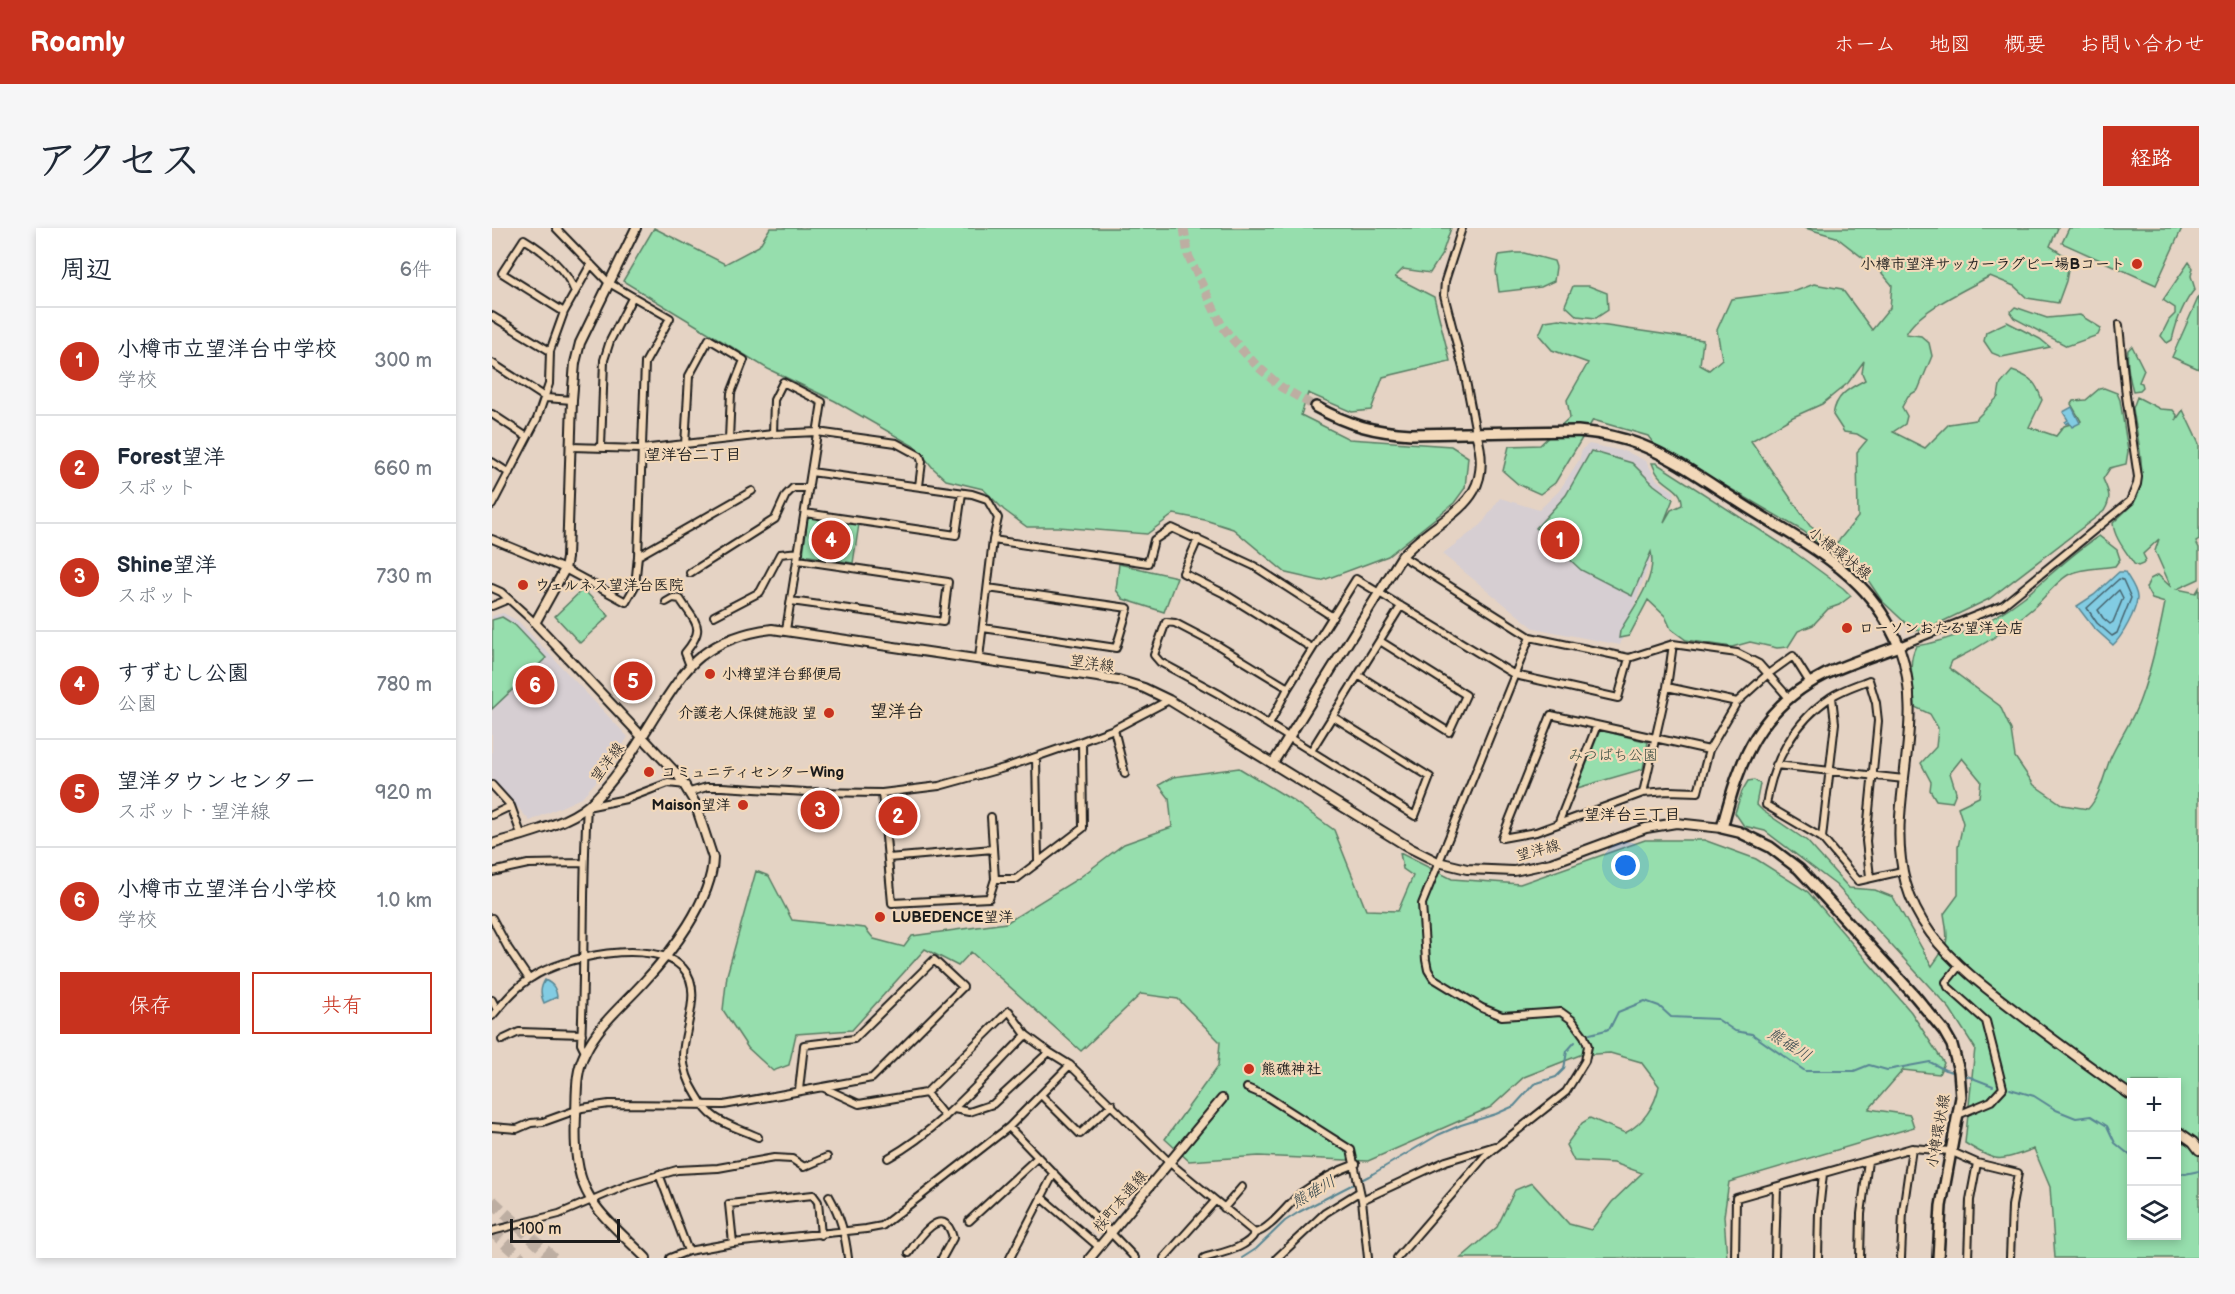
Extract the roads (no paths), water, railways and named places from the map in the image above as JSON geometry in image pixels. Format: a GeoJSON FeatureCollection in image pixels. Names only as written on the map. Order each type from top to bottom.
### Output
{"type":"FeatureCollection","features":[{"type":"Feature","properties":{"kind":"main road","name":"小樽環状線"},"geometry":{"type":"LineString","coordinates":[[1316,407],[1336,418],[1376,432],[1411,434],[1578,430],[1604,434],[1640,444],[1668,458],[1810,546],[1848,575],[1860,585],[1883,614],[1899,646]]}},
{"type":"Feature","properties":{"kind":"main road"},"geometry":{"type":"LineString","coordinates":[[1722,828],[1733,785],[1743,758],[1766,722],[1789,698],[1827,674],[1899,646]]}},
{"type":"Feature","properties":{"kind":"main road","name":"小樽環状線"},"geometry":{"type":"LineString","coordinates":[[1722,828],[1739,832],[1770,847],[1799,869],[1934,1018],[1952,1045],[1961,1084],[1958,1115],[1941,1206],[1938,1258]]}},
{"type":"Feature","properties":{"kind":"street"},"geometry":{"type":"LineString","coordinates":[[492,539],[565,569],[626,602],[635,586],[645,363],[670,318],[609,283],[556,228]]}},
{"type":"Feature","properties":{"kind":"street"},"geometry":{"type":"LineString","coordinates":[[535,623],[565,569],[572,400],[575,363],[580,343],[636,228]]}},
{"type":"Feature","properties":{"kind":"street"},"geometry":{"type":"LineString","coordinates":[[1273,763],[1402,556],[1415,541],[1461,508],[1476,489],[1481,464],[1481,447],[1444,295],[1445,281],[1462,228]]}},
{"type":"Feature","properties":{"kind":"street"},"geometry":{"type":"LineString","coordinates":[[564,312],[502,273],[524,239],[540,249],[565,274],[575,292]]}},
{"type":"Feature","properties":{"kind":"street"},"geometry":{"type":"LineString","coordinates":[[492,505],[546,398],[549,384],[550,351],[564,312],[591,264]]}},
{"type":"Feature","properties":{"kind":"street"},"geometry":{"type":"LineString","coordinates":[[601,447],[604,360],[610,341],[632,298]]}},
{"type":"Feature","properties":{"kind":"street"},"geometry":{"type":"LineString","coordinates":[[492,316],[550,351]]}},
{"type":"Feature","properties":{"kind":"street"},"geometry":{"type":"LineString","coordinates":[[2119,325],[2126,396],[2138,477],[2134,493],[2130,501],[2003,605],[1899,646],[1909,682],[1910,702],[1899,834],[1902,871],[1909,896],[1928,932],[1959,966],[2127,1092]]}},
{"type":"Feature","properties":{"kind":"street"},"geometry":{"type":"LineString","coordinates":[[685,445],[689,376],[709,339],[744,360],[731,393],[729,439]]}},
{"type":"Feature","properties":{"kind":"street"},"geometry":{"type":"LineString","coordinates":[[492,363],[546,398],[572,400]]}},
{"type":"Feature","properties":{"kind":"street"},"geometry":{"type":"LineString","coordinates":[[773,434],[774,400],[783,382],[822,402],[786,630]]}},
{"type":"Feature","properties":{"kind":"street"},"geometry":{"type":"LineString","coordinates":[[492,414],[527,437]]}},
{"type":"Feature","properties":{"kind":"street"},"geometry":{"type":"LineString","coordinates":[[571,447],[641,449],[773,434],[817,432],[896,443],[920,456],[922,462],[920,486]]}},
{"type":"Feature","properties":{"kind":"street"},"geometry":{"type":"LineString","coordinates":[[492,462],[509,473]]}},
{"type":"Feature","properties":{"kind":"street"},"geometry":{"type":"LineString","coordinates":[[811,471],[972,494],[987,500],[999,518],[993,540],[979,658]]}},
{"type":"Feature","properties":{"kind":"street"},"geometry":{"type":"LineString","coordinates":[[690,573],[775,519],[786,495],[793,488],[809,488]]}},
{"type":"Feature","properties":{"kind":"street"},"geometry":{"type":"LineString","coordinates":[[638,556],[752,491]]}},
{"type":"Feature","properties":{"kind":"street"},"geometry":{"type":"LineString","coordinates":[[805,513],[957,535],[962,494]]}},
{"type":"Feature","properties":{"kind":"street"},"geometry":{"type":"LineString","coordinates":[[993,540],[1148,562],[1154,540],[1172,528],[1254,566],[1333,617]]}},
{"type":"Feature","properties":{"kind":"street"},"geometry":{"type":"LineString","coordinates":[[1198,539],[1183,573],[1233,599],[1312,648]]}},
{"type":"Feature","properties":{"kind":"street"},"geometry":{"type":"LineString","coordinates":[[714,616],[760,592],[780,554],[799,552]]}},
{"type":"Feature","properties":{"kind":"street"},"geometry":{"type":"LineString","coordinates":[[1402,556],[1530,637],[1629,658],[1673,644],[1737,653],[1759,663],[1789,698]]}},
{"type":"Feature","properties":{"kind":"street"},"geometry":{"type":"LineString","coordinates":[[791,601],[943,622],[948,582],[798,560]]}},
{"type":"Feature","properties":{"kind":"street"},"geometry":{"type":"LineString","coordinates":[[1269,725],[1287,688],[1356,579],[1515,675],[1618,698],[1629,658]]}},
{"type":"Feature","properties":{"kind":"street"},"geometry":{"type":"LineString","coordinates":[[492,588],[509,599],[535,623],[688,788],[713,858],[713,867],[697,908],[666,958],[594,1036],[585,1052],[577,1077],[576,1163],[584,1189],[599,1212],[646,1258]]}},
{"type":"Feature","properties":{"kind":"street"},"geometry":{"type":"LineString","coordinates":[[983,628],[1116,648],[1128,608],[988,588]]}},
{"type":"Feature","properties":{"kind":"street"},"geometry":{"type":"LineString","coordinates":[[666,602],[673,598],[680,599],[697,626],[698,634],[685,653],[690,666]]}},
{"type":"Feature","properties":{"kind":"street"},"geometry":{"type":"LineString","coordinates":[[492,606],[509,599]]}},
{"type":"Feature","properties":{"kind":"street"},"geometry":{"type":"LineString","coordinates":[[1311,751],[1401,606]]}},
{"type":"Feature","properties":{"kind":"street"},"geometry":{"type":"LineString","coordinates":[[1287,688],[1219,646],[1175,623],[1166,622],[1154,655],[1160,662],[1194,679],[1414,816],[1430,777],[1332,716]]}},
{"type":"Feature","properties":{"kind":"street","name":"望洋線"},"geometry":{"type":"LineString","coordinates":[[492,844],[556,823],[587,807],[616,774],[690,666],[718,645],[737,636],[772,629],[1118,680],[1144,688],[1169,700],[1410,848],[1438,862],[1467,869],[1514,871],[1551,863],[1646,828],[1677,824],[1722,828]]}},
{"type":"Feature","properties":{"kind":"street"},"geometry":{"type":"LineString","coordinates":[[1397,1258],[1496,1146],[1566,1092],[1585,1061],[1588,1046],[1584,1036],[1572,1020],[1561,1012],[1502,1016],[1482,1008],[1433,978],[1426,960],[1422,904],[1530,637]]}},
{"type":"Feature","properties":{"kind":"street"},"geometry":{"type":"LineString","coordinates":[[1358,675],[1449,732],[1466,695],[1380,641]]}},
{"type":"Feature","properties":{"kind":"street"},"geometry":{"type":"LineString","coordinates":[[1642,793],[1667,687],[1673,644]]}},
{"type":"Feature","properties":{"kind":"street"},"geometry":{"type":"LineString","coordinates":[[1708,750],[1551,715],[1502,838],[1536,832],[1642,793],[1698,792],[1708,750],[1737,702],[1768,674],[1793,656],[1810,683]]}},
{"type":"Feature","properties":{"kind":"street"},"geometry":{"type":"LineString","coordinates":[[1870,877],[1866,841],[1878,721],[1876,703],[1869,680],[1832,697],[1812,711],[1797,730],[1776,765],[1766,805],[1821,838],[1858,880],[1902,871]]}},
{"type":"Feature","properties":{"kind":"street"},"geometry":{"type":"LineString","coordinates":[[1667,687],[1737,702]]}},
{"type":"Feature","properties":{"kind":"street"},"geometry":{"type":"LineString","coordinates":[[1821,838],[1835,723],[1832,697]]}},
{"type":"Feature","properties":{"kind":"street"},"geometry":{"type":"LineString","coordinates":[[585,1052],[581,1044],[587,807],[626,799],[668,783],[688,788],[722,787],[797,792],[882,793],[939,786],[1036,758],[1082,741],[1114,729],[1169,700]]}},
{"type":"Feature","properties":{"kind":"street"},"geometry":{"type":"LineString","coordinates":[[1558,824],[1597,725]]}},
{"type":"Feature","properties":{"kind":"street"},"geometry":{"type":"LineString","coordinates":[[1114,729],[1125,774]]}},
{"type":"Feature","properties":{"kind":"street"},"geometry":{"type":"LineString","coordinates":[[995,879],[1016,879],[1083,828],[1082,741]]}},
{"type":"Feature","properties":{"kind":"street"},"geometry":{"type":"LineString","coordinates":[[1036,758],[1038,861]]}},
{"type":"Feature","properties":{"kind":"street"},"geometry":{"type":"LineString","coordinates":[[1776,765],[1904,779]]}},
{"type":"Feature","properties":{"kind":"street"},"geometry":{"type":"LineString","coordinates":[[492,785],[511,807],[521,834]]}},
{"type":"Feature","properties":{"kind":"street"},"geometry":{"type":"LineString","coordinates":[[882,793],[892,903],[989,898],[995,879],[992,817]]}},
{"type":"Feature","properties":{"kind":"street"},"geometry":{"type":"LineString","coordinates":[[492,815],[511,807]]}},
{"type":"Feature","properties":{"kind":"street"},"geometry":{"type":"LineString","coordinates":[[888,858],[993,849]]}},
{"type":"Feature","properties":{"kind":"street"},"geometry":{"type":"LineString","coordinates":[[492,872],[528,864],[584,863]]}},
{"type":"Feature","properties":{"kind":"street"},"geometry":{"type":"LineString","coordinates":[[492,918],[508,948],[529,979]]}},
{"type":"Feature","properties":{"kind":"street"},"geometry":{"type":"LineString","coordinates":[[495,1013],[529,979],[547,969],[584,957],[622,952],[666,958],[683,968],[689,979],[692,1010],[683,1055],[684,1068],[692,1089],[703,1106],[716,1119],[758,1137]]}},
{"type":"Feature","properties":{"kind":"street"},"geometry":{"type":"LineString","coordinates":[[492,1127],[517,1129],[576,1110],[609,1104],[724,1105],[872,1078],[963,987],[934,960],[854,1039],[804,1045],[799,1090]]}},
{"type":"Feature","properties":{"kind":"street"},"geometry":{"type":"LineString","coordinates":[[1958,1115],[1991,1101],[2003,1088],[1986,1021],[1948,987],[1946,982],[1959,966]]}},
{"type":"Feature","properties":{"kind":"street"},"geometry":{"type":"LineString","coordinates":[[492,1000],[495,1013]]}},
{"type":"Feature","properties":{"kind":"street"},"geometry":{"type":"LineString","coordinates":[[821,1087],[859,1104],[926,1094],[1009,1011],[1026,1035],[1070,1065],[1170,1162],[1255,1233]]}},
{"type":"Feature","properties":{"kind":"street"},"geometry":{"type":"LineString","coordinates":[[502,1040],[519,1032],[582,1034]]}},
{"type":"Feature","properties":{"kind":"street"},"geometry":{"type":"LineString","coordinates":[[888,1158],[905,1149],[954,1109],[1026,1035]]}},
{"type":"Feature","properties":{"kind":"street"},"geometry":{"type":"LineString","coordinates":[[954,1109],[969,1112],[993,1104],[1049,1052]]}},
{"type":"Feature","properties":{"kind":"street"},"geometry":{"type":"LineString","coordinates":[[670,1258],[688,1251],[733,1243],[845,1232],[874,1228],[888,1222],[1009,1127],[1070,1065]]}},
{"type":"Feature","properties":{"kind":"street"},"geometry":{"type":"LineString","coordinates":[[1247,1088],[1266,1096],[1351,1150],[1356,1164],[1362,1200],[1368,1258]]}},
{"type":"Feature","properties":{"kind":"street"},"geometry":{"type":"LineString","coordinates":[[926,1094],[945,1117]]}},
{"type":"Feature","properties":{"kind":"street"},"geometry":{"type":"LineString","coordinates":[[1041,1095],[1080,1134],[1112,1104]]}},
{"type":"Feature","properties":{"kind":"street","name":"桜町本通線"},"geometry":{"type":"LineString","coordinates":[[1090,1258],[1222,1099]]}},
{"type":"Feature","properties":{"kind":"street"},"geometry":{"type":"LineString","coordinates":[[1009,1127],[1135,1258]]}},
{"type":"Feature","properties":{"kind":"street"},"geometry":{"type":"LineString","coordinates":[[2179,1132],[2193,1142],[2199,1150]]}},
{"type":"Feature","properties":{"kind":"street"},"geometry":{"type":"LineString","coordinates":[[1362,1200],[1446,1161],[1496,1146]]}},
{"type":"Feature","properties":{"kind":"street"},"geometry":{"type":"LineString","coordinates":[[1901,1258],[1903,1211],[1912,1148]]}},
{"type":"Feature","properties":{"kind":"street"},"geometry":{"type":"LineString","coordinates":[[1735,1258],[1737,1198],[1912,1148],[1950,1151],[1977,1163],[2018,1173],[2012,1206],[2010,1258]]}},
{"type":"Feature","properties":{"kind":"street"},"geometry":{"type":"LineString","coordinates":[[492,1231],[532,1222],[659,1174],[677,1170],[718,1168],[774,1158],[792,1158],[804,1167],[827,1156]]}},
{"type":"Feature","properties":{"kind":"street"},"geometry":{"type":"LineString","coordinates":[[969,1221],[1038,1156]]}},
{"type":"Feature","properties":{"kind":"street"},"geometry":{"type":"LineString","coordinates":[[1860,1258],[1862,1205],[1868,1161]]}},
{"type":"Feature","properties":{"kind":"street"},"geometry":{"type":"LineString","coordinates":[[1968,1258],[1970,1200],[1977,1163]]}},
{"type":"Feature","properties":{"kind":"street"},"geometry":{"type":"LineString","coordinates":[[1203,1258],[1248,1242],[1255,1233],[1264,1230],[1303,1192],[1334,1172],[1356,1164]]}},
{"type":"Feature","properties":{"kind":"street"},"geometry":{"type":"LineString","coordinates":[[1010,1258],[1054,1173]]}},
{"type":"Feature","properties":{"kind":"street"},"geometry":{"type":"LineString","coordinates":[[659,1174],[688,1251]]}},
{"type":"Feature","properties":{"kind":"street"},"geometry":{"type":"LineString","coordinates":[[1818,1258],[1822,1174]]}},
{"type":"Feature","properties":{"kind":"street"},"geometry":{"type":"LineString","coordinates":[[1224,1208],[1242,1187]]}},
{"type":"Feature","properties":{"kind":"street"},"geometry":{"type":"LineString","coordinates":[[1775,1258],[1777,1187]]}},
{"type":"Feature","properties":{"kind":"street"},"geometry":{"type":"LineString","coordinates":[[1277,1258],[1325,1213],[1359,1189]]}},
{"type":"Feature","properties":{"kind":"street"},"geometry":{"type":"LineString","coordinates":[[733,1243],[729,1204],[813,1195],[818,1202],[821,1235]]}},
{"type":"Feature","properties":{"kind":"street"},"geometry":{"type":"LineString","coordinates":[[829,1196],[840,1215],[845,1232],[848,1258]]}},
{"type":"Feature","properties":{"kind":"street"},"geometry":{"type":"LineString","coordinates":[[1041,1197],[1099,1246]]}},
{"type":"Feature","properties":{"kind":"street"},"geometry":{"type":"LineString","coordinates":[[1164,1258],[1215,1201]]}},
{"type":"Feature","properties":{"kind":"street"},"geometry":{"type":"LineString","coordinates":[[909,1253],[927,1227],[934,1223],[945,1224],[951,1229],[953,1238],[942,1258]]}},
{"type":"Feature","properties":{"kind":"water"},"geometry":{"type":"Polygon","coordinates":[[[2072,407],[2080,423],[2072,427],[2069,422],[2066,424],[2068,420],[2063,412],[2072,407]]]}},
{"type":"Feature","properties":{"kind":"water"},"geometry":{"type":"Polygon","coordinates":[[[2119,572],[2125,572],[2135,588],[2137,599],[2128,624],[2113,645],[2093,627],[2077,606],[2094,595],[2119,572]]]}},
{"type":"Feature","properties":{"kind":"water"},"geometry":{"type":"Polygon","coordinates":[[[545,980],[554,987],[557,997],[544,1003],[541,991],[545,980]]]}},
{"type":"Feature","properties":{"kind":"waterway","name":"熊碓川"},"geometry":{"type":"LineString","coordinates":[[1590,1034],[1610,1028],[1618,1012],[1645,1001],[1659,1006],[1671,1017],[1717,1019],[1735,1031],[1752,1034],[1805,1071],[1854,1071],[1869,1065],[1887,1070],[1930,1062],[1957,1073]]}},
{"type":"Feature","properties":{"kind":"waterway","name":"熊碓川"},"geometry":{"type":"LineString","coordinates":[[1242,1258],[1299,1212],[1369,1176],[1438,1135],[1514,1106],[1534,1084],[1556,1077],[1564,1069],[1567,1051],[1575,1042]]}},
{"type":"Feature","properties":{"kind":"waterway","name":"熊碓川"},"geometry":{"type":"LineString","coordinates":[[1962,1074],[1993,1086]]}},
{"type":"Feature","properties":{"kind":"waterway","name":"熊碓川"},"geometry":{"type":"LineString","coordinates":[[2010,1089],[2034,1096],[2056,1110],[2076,1118],[2091,1116],[2107,1126],[2115,1143],[2127,1153]]}},
{"type":"Feature","properties":{"kind":"waterway","name":"熊碓川"},"geometry":{"type":"LineString","coordinates":[[2181,1173],[2199,1171]]}},
{"type":"Feature","properties":{"kind":"tunnel"},"geometry":{"type":"LineString","coordinates":[[1184,228],[1188,255],[1222,326],[1256,365],[1281,387],[1316,407]]}},
{"type":"Feature","properties":{"kind":"tunnel"},"geometry":{"type":"LineString","coordinates":[[492,1201],[553,1258]]}},
{"type":"Feature","properties":{"kind":"tunnel"},"geometry":{"type":"LineString","coordinates":[[492,1231],[521,1258]]}},
{"type":"Feature","properties":{"kind":"place","name":"小樽市望洋サッカーラグビー場Bコート"},"geometry":{"type":"Point","coordinates":[2137,264]}},
{"type":"Feature","properties":{"kind":"place","name":"すずむし公園"},"geometry":{"type":"Point","coordinates":[831,540]}},
{"type":"Feature","properties":{"kind":"place","name":"小樽市立望洋台中学校"},"geometry":{"type":"Point","coordinates":[1560,540]}},
{"type":"Feature","properties":{"kind":"place","name":"ウェルネス望洋台医院"},"geometry":{"type":"Point","coordinates":[523,585]}},
{"type":"Feature","properties":{"kind":"place","name":"ローソンおたる望洋台店"},"geometry":{"type":"Point","coordinates":[1847,628]}},
{"type":"Feature","properties":{"kind":"place","name":"小樽望洋台郵便局"},"geometry":{"type":"Point","coordinates":[710,674]}},
{"type":"Feature","properties":{"kind":"place","name":"望洋タウンセンター"},"geometry":{"type":"Point","coordinates":[633,681]}},
{"type":"Feature","properties":{"kind":"place","name":"小樽市立望洋台小学校"},"geometry":{"type":"Point","coordinates":[535,685]}},
{"type":"Feature","properties":{"kind":"place","name":"介護老人保健施設 望"},"geometry":{"type":"Point","coordinates":[829,713]}},
{"type":"Feature","properties":{"kind":"place","name":"コミュニティセンターWing"},"geometry":{"type":"Point","coordinates":[649,772]}},
{"type":"Feature","properties":{"kind":"place","name":"Maison望洋"},"geometry":{"type":"Point","coordinates":[743,805]}},
{"type":"Feature","properties":{"kind":"place","name":"Shine望洋"},"geometry":{"type":"Point","coordinates":[820,810]}},
{"type":"Feature","properties":{"kind":"place","name":"Forest望洋"},"geometry":{"type":"Point","coordinates":[898,816]}},
{"type":"Feature","properties":{"kind":"place","name":"LUBEDENCE望洋"},"geometry":{"type":"Point","coordinates":[880,917]}},
{"type":"Feature","properties":{"kind":"place","name":"熊礁神社"},"geometry":{"type":"Point","coordinates":[1249,1069]}},
{"type":"Feature","properties":{"kind":"district","name":"望洋台二丁目"},"geometry":{"type":"Point","coordinates":[693,454]}},
{"type":"Feature","properties":{"kind":"district","name":"望洋台"},"geometry":{"type":"Point","coordinates":[897,711]}},
{"type":"Feature","properties":{"kind":"district","name":"望洋台三丁目"},"geometry":{"type":"Point","coordinates":[1632,814]}},
{"type":"Feature","properties":{"kind":"park label","name":"みつばち公園"},"geometry":{"type":"Point","coordinates":[1613,755]}}]}
